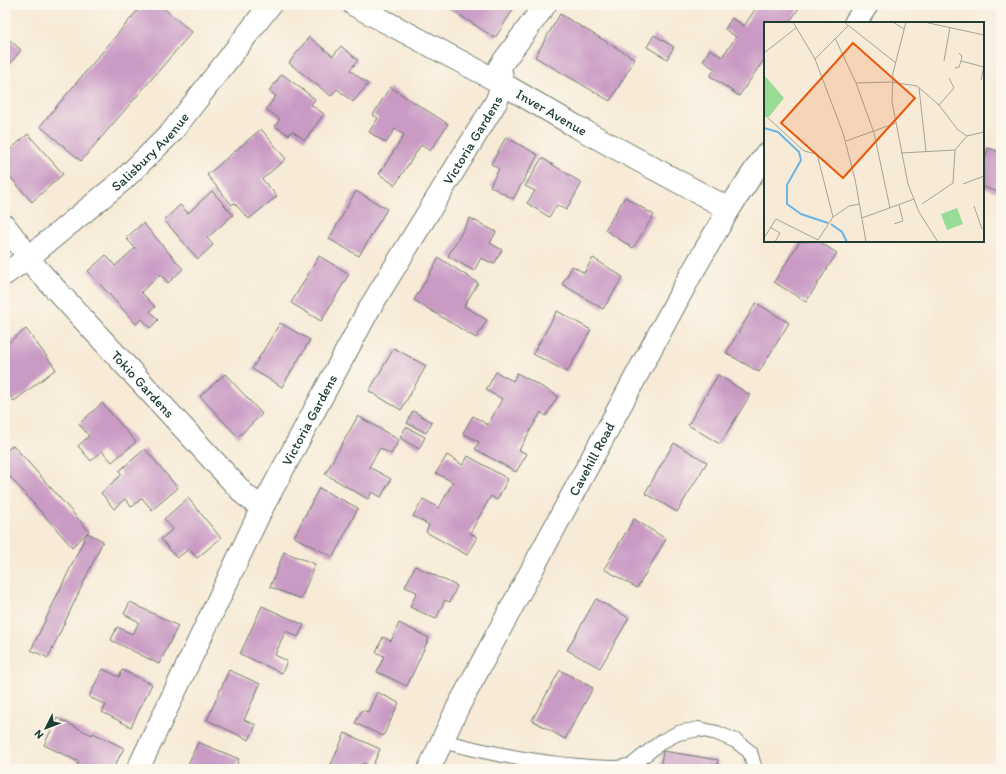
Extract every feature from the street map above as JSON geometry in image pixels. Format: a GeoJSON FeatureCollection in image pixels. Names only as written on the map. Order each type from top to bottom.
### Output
{"type":"FeatureCollection","features":[{"type":"Feature","properties":{"kind":"street","name":"Salisbury Avenue"},"geometry":{"type":"LineString","coordinates":[[5,274],[29,257],[123,180],[171,133],[270,5]]}},
{"type":"Feature","properties":{"kind":"street","name":"Inver Avenue"},"geometry":{"type":"LineString","coordinates":[[354,5],[503,84],[577,127],[728,209]]}},
{"type":"Feature","properties":{"kind":"street"},"geometry":{"type":"LineString","coordinates":[[503,84],[500,66],[545,5]]}},
{"type":"Feature","properties":{"kind":"street"},"geometry":{"type":"LineString","coordinates":[[856,22],[867,5]]}},
{"type":"Feature","properties":{"kind":"street","name":"Victoria Gardens"},"geometry":{"type":"LineString","coordinates":[[138,769],[262,508],[370,309],[496,102],[503,84]]}},
{"type":"Feature","properties":{"kind":"street","name":"Cavehill Road"},"geometry":{"type":"LineString","coordinates":[[429,769],[457,709],[689,278],[728,209],[764,156]]}},
{"type":"Feature","properties":{"kind":"street","name":"Tokio Gardens"},"geometry":{"type":"LineString","coordinates":[[5,226],[36,268],[245,495],[262,508]]}},
{"type":"Feature","properties":{"kind":"lane"},"geometry":{"type":"LineString","coordinates":[[442,741],[522,760],[617,768],[632,764],[661,742],[678,733],[699,729],[717,733],[736,741],[750,752],[755,769]]}},
{"type":"Feature","properties":{"kind":"building"},"geometry":{"type":"Polygon","coordinates":[[[142,5],[160,5],[192,32],[81,161],[40,126],[142,5]]]}},
{"type":"Feature","properties":{"kind":"building"},"geometry":{"type":"Polygon","coordinates":[[[444,5],[499,5],[503,8],[505,5],[516,5],[495,38],[444,5]]]}},
{"type":"Feature","properties":{"kind":"building"},"geometry":{"type":"Polygon","coordinates":[[[758,5],[801,5],[790,22],[764,22],[764,59],[739,96],[710,76],[715,69],[703,61],[710,49],[722,57],[736,37],[725,29],[732,18],[744,26],[758,5]]]}},
{"type":"Feature","properties":{"kind":"building"},"geometry":{"type":"Polygon","coordinates":[[[560,14],[635,59],[610,101],[535,57],[560,14]]]}},
{"type":"Feature","properties":{"kind":"building"},"geometry":{"type":"Polygon","coordinates":[[[654,35],[674,47],[667,59],[647,47],[654,35]]]}},
{"type":"Feature","properties":{"kind":"building"},"geometry":{"type":"Polygon","coordinates":[[[5,36],[21,50],[9,65],[5,62],[5,36]]]}},
{"type":"Feature","properties":{"kind":"building"},"geometry":{"type":"Polygon","coordinates":[[[309,37],[333,56],[341,46],[358,60],[350,70],[368,84],[353,102],[337,89],[331,96],[289,63],[309,37]]]}},
{"type":"Feature","properties":{"kind":"building"},"geometry":{"type":"Polygon","coordinates":[[[282,74],[315,99],[311,105],[324,114],[305,140],[292,131],[289,135],[275,126],[280,119],[266,109],[276,96],[269,91],[282,74]]]}},
{"type":"Feature","properties":{"kind":"building"},"geometry":{"type":"Polygon","coordinates":[[[390,87],[448,124],[430,151],[421,145],[395,185],[379,174],[404,135],[395,129],[386,143],[369,132],[378,118],[373,115],[390,87]]]}},
{"type":"Feature","properties":{"kind":"building"},"geometry":{"type":"Polygon","coordinates":[[[261,129],[286,159],[262,179],[277,196],[249,219],[234,203],[232,205],[207,175],[261,129]]]}},
{"type":"Feature","properties":{"kind":"building"},"geometry":{"type":"Polygon","coordinates":[[[28,134],[63,174],[32,202],[5,171],[5,154],[28,134]]]}},
{"type":"Feature","properties":{"kind":"building"},"geometry":{"type":"Polygon","coordinates":[[[506,137],[538,155],[513,199],[490,186],[499,169],[491,164],[506,137]]]}},
{"type":"Feature","properties":{"kind":"building"},"geometry":{"type":"Polygon","coordinates":[[[988,148],[1001,152],[1001,193],[984,187],[984,161],[988,148]]]}},
{"type":"Feature","properties":{"kind":"building"},"geometry":{"type":"Polygon","coordinates":[[[542,158],[582,183],[566,210],[557,205],[549,217],[527,203],[535,191],[525,186],[542,158]]]}},
{"type":"Feature","properties":{"kind":"building"},"geometry":{"type":"Polygon","coordinates":[[[212,191],[233,215],[207,238],[213,245],[198,259],[164,220],[180,205],[188,213],[212,191]]]}},
{"type":"Feature","properties":{"kind":"building"},"geometry":{"type":"Polygon","coordinates":[[[356,191],[387,209],[359,256],[329,239],[356,191]]]}},
{"type":"Feature","properties":{"kind":"building"},"geometry":{"type":"Polygon","coordinates":[[[625,197],[654,215],[633,248],[605,230],[625,197]]]}},
{"type":"Feature","properties":{"kind":"building"},"geometry":{"type":"Polygon","coordinates":[[[470,218],[496,232],[490,243],[502,250],[494,264],[481,258],[474,271],[448,256],[470,218]]]}},
{"type":"Feature","properties":{"kind":"building"},"geometry":{"type":"Polygon","coordinates":[[[143,223],[183,269],[168,283],[161,274],[141,292],[155,307],[150,311],[158,320],[150,328],[142,319],[136,324],[88,271],[106,255],[115,266],[135,248],[126,238],[143,223]]]}},
{"type":"Feature","properties":{"kind":"building"},"geometry":{"type":"Polygon","coordinates":[[[799,242],[820,242],[837,253],[806,302],[774,282],[799,242]]]}},
{"type":"Feature","properties":{"kind":"building"},"geometry":{"type":"Polygon","coordinates":[[[319,256],[349,274],[321,321],[291,303],[319,256]]]}},
{"type":"Feature","properties":{"kind":"building"},"geometry":{"type":"Polygon","coordinates":[[[439,258],[478,283],[464,306],[487,320],[476,338],[414,300],[439,258]]]}},
{"type":"Feature","properties":{"kind":"building"},"geometry":{"type":"Polygon","coordinates":[[[593,258],[623,277],[603,309],[562,284],[573,266],[584,273],[593,258]]]}},
{"type":"Feature","properties":{"kind":"building"},"geometry":{"type":"Polygon","coordinates":[[[756,303],[789,323],[759,372],[726,353],[756,303]]]}},
{"type":"Feature","properties":{"kind":"building"},"geometry":{"type":"Polygon","coordinates":[[[557,311],[591,330],[567,372],[533,354],[557,311]]]}},
{"type":"Feature","properties":{"kind":"building"},"geometry":{"type":"Polygon","coordinates":[[[280,323],[310,340],[282,387],[252,369],[280,323]]]}},
{"type":"Feature","properties":{"kind":"building"},"geometry":{"type":"Polygon","coordinates":[[[26,329],[56,369],[14,401],[5,389],[5,345],[26,329]]]}},
{"type":"Feature","properties":{"kind":"building"},"geometry":{"type":"Polygon","coordinates":[[[394,348],[426,366],[401,410],[369,391],[394,348]]]}},
{"type":"Feature","properties":{"kind":"building"},"geometry":{"type":"Polygon","coordinates":[[[496,372],[513,381],[517,373],[558,396],[546,416],[541,412],[519,450],[527,454],[516,472],[475,449],[479,442],[463,433],[473,416],[488,425],[502,399],[486,390],[496,372]]]}},
{"type":"Feature","properties":{"kind":"building"},"geometry":{"type":"Polygon","coordinates":[[[225,374],[262,414],[238,437],[200,396],[225,374]]]}},
{"type":"Feature","properties":{"kind":"building"},"geometry":{"type":"Polygon","coordinates":[[[718,375],[750,395],[720,444],[688,425],[718,375]]]}},
{"type":"Feature","properties":{"kind":"building"},"geometry":{"type":"Polygon","coordinates":[[[102,403],[136,442],[112,462],[102,451],[91,461],[78,446],[89,436],[79,424],[102,403]]]}},
{"type":"Feature","properties":{"kind":"building"},"geometry":{"type":"Polygon","coordinates":[[[413,411],[432,422],[426,433],[407,423],[413,411]]]}},
{"type":"Feature","properties":{"kind":"building"},"geometry":{"type":"Polygon","coordinates":[[[358,416],[399,440],[391,454],[380,448],[369,467],[391,479],[381,497],[372,492],[368,499],[325,474],[358,416]]]}},
{"type":"Feature","properties":{"kind":"building"},"geometry":{"type":"Polygon","coordinates":[[[406,427],[425,437],[419,449],[400,438],[406,427]]]}},
{"type":"Feature","properties":{"kind":"building"},"geometry":{"type":"Polygon","coordinates":[[[674,443],[707,462],[677,512],[645,493],[674,443]]]}},
{"type":"Feature","properties":{"kind":"building"},"geometry":{"type":"Polygon","coordinates":[[[13,445],[89,531],[72,547],[5,471],[5,452],[13,445]]]}},
{"type":"Feature","properties":{"kind":"building"},"geometry":{"type":"Polygon","coordinates":[[[145,449],[178,488],[152,510],[142,498],[132,507],[125,499],[114,509],[101,493],[122,474],[119,471],[145,449]]]}},
{"type":"Feature","properties":{"kind":"building"},"geometry":{"type":"Polygon","coordinates":[[[447,455],[463,465],[468,456],[508,479],[497,500],[491,496],[470,533],[477,537],[467,555],[426,532],[429,525],[413,516],[423,499],[439,508],[453,482],[436,473],[447,455]]]}},
{"type":"Feature","properties":{"kind":"building"},"geometry":{"type":"Polygon","coordinates":[[[319,488],[358,508],[333,557],[294,537],[319,488]]]}},
{"type":"Feature","properties":{"kind":"building"},"geometry":{"type":"Polygon","coordinates":[[[188,498],[221,538],[197,558],[189,549],[177,558],[161,539],[173,529],[164,519],[188,498]]]}},
{"type":"Feature","properties":{"kind":"building"},"geometry":{"type":"Polygon","coordinates":[[[634,519],[666,539],[637,588],[604,569],[634,519]]]}},
{"type":"Feature","properties":{"kind":"building"},"geometry":{"type":"Polygon","coordinates":[[[87,533],[103,541],[48,658],[31,650],[87,533]]]}},
{"type":"Feature","properties":{"kind":"building"},"geometry":{"type":"Polygon","coordinates":[[[284,552],[315,564],[301,599],[270,587],[284,552]]]}},
{"type":"Feature","properties":{"kind":"building"},"geometry":{"type":"Polygon","coordinates":[[[415,566],[457,586],[450,602],[445,600],[436,619],[410,607],[417,592],[405,587],[415,566]]]}},
{"type":"Feature","properties":{"kind":"building"},"geometry":{"type":"Polygon","coordinates":[[[596,599],[629,618],[600,668],[567,650],[596,599]]]}},
{"type":"Feature","properties":{"kind":"building"},"geometry":{"type":"Polygon","coordinates":[[[130,602],[178,626],[159,664],[111,640],[117,627],[132,634],[139,622],[124,614],[130,602]]]}},
{"type":"Feature","properties":{"kind":"building"},"geometry":{"type":"Polygon","coordinates":[[[262,606],[304,625],[298,637],[286,631],[280,643],[275,655],[287,661],[282,673],[240,654],[262,606]]]}},
{"type":"Feature","properties":{"kind":"building"},"geometry":{"type":"Polygon","coordinates":[[[399,623],[429,638],[407,686],[377,672],[384,656],[376,652],[383,637],[391,641],[399,623]]]}},
{"type":"Feature","properties":{"kind":"building"},"geometry":{"type":"Polygon","coordinates":[[[103,669],[119,677],[122,670],[152,684],[131,727],[102,712],[106,705],[89,697],[103,669]]]}},
{"type":"Feature","properties":{"kind":"building"},"geometry":{"type":"Polygon","coordinates":[[[229,670],[260,684],[244,720],[256,725],[249,740],[207,720],[229,670]]]}},
{"type":"Feature","properties":{"kind":"building"},"geometry":{"type":"Polygon","coordinates":[[[560,670],[593,688],[565,739],[532,720],[560,670]]]}},
{"type":"Feature","properties":{"kind":"building"},"geometry":{"type":"Polygon","coordinates":[[[377,692],[399,703],[383,736],[355,723],[362,710],[368,712],[377,692]]]}},
{"type":"Feature","properties":{"kind":"building"},"geometry":{"type":"Polygon","coordinates":[[[57,718],[92,735],[93,733],[124,748],[113,769],[75,769],[79,762],[44,745],[57,718]]]}},
{"type":"Feature","properties":{"kind":"building"},"geometry":{"type":"Polygon","coordinates":[[[345,733],[380,749],[372,767],[363,763],[361,769],[329,769],[345,733]]]}},
{"type":"Feature","properties":{"kind":"building"},"geometry":{"type":"Polygon","coordinates":[[[198,742],[239,759],[235,769],[186,769],[198,742]]]}},
{"type":"Feature","properties":{"kind":"building"},"geometry":{"type":"Polygon","coordinates":[[[663,751],[718,760],[717,769],[660,769],[663,751]]]}}]}
